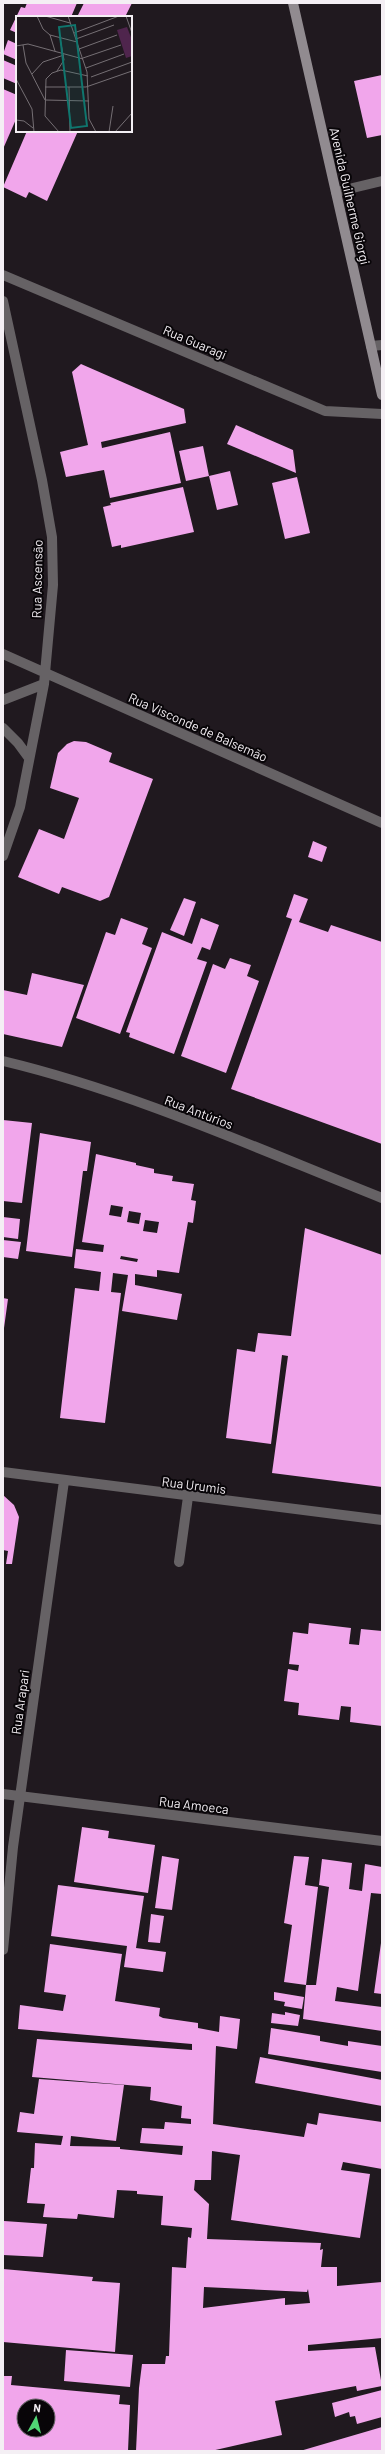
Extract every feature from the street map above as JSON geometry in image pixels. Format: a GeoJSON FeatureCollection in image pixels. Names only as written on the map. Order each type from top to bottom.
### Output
{"type":"FeatureCollection","features":[{"type":"Feature","properties":{"kind":"street","name":"Avenida Guilherme Giorgi"},"geometry":{"type":"LineString","coordinates":[[293,3],[382,395]]}},
{"type":"Feature","properties":{"kind":"street"},"geometry":{"type":"LineString","coordinates":[[336,192],[382,181]]}},
{"type":"Feature","properties":{"kind":"street","name":"Rua Guaragi"},"geometry":{"type":"LineString","coordinates":[[3,274],[325,411],[382,414]]}},
{"type":"Feature","properties":{"kind":"street","name":"Rua Ascensão"},"geometry":{"type":"LineString","coordinates":[[3,302],[42,480],[52,537],[53,585],[46,674],[20,807],[3,856]]}},
{"type":"Feature","properties":{"kind":"street"},"geometry":{"type":"LineString","coordinates":[[372,346],[382,345]]}},
{"type":"Feature","properties":{"kind":"street","name":"Rua Visconde de Balsemão"},"geometry":{"type":"LineString","coordinates":[[3,654],[382,823]]}},
{"type":"Feature","properties":{"kind":"street"},"geometry":{"type":"LineString","coordinates":[[3,700],[44,684]]}},
{"type":"Feature","properties":{"kind":"street"},"geometry":{"type":"LineString","coordinates":[[3,728],[18,743],[29,758]]}},
{"type":"Feature","properties":{"kind":"street","name":"Rua Antúrios"},"geometry":{"type":"LineString","coordinates":[[3,1061],[51,1073],[160,1111],[382,1198]]}},
{"type":"Feature","properties":{"kind":"street","name":"Rua Urumis"},"geometry":{"type":"LineString","coordinates":[[3,1472],[188,1497],[382,1520]]}},
{"type":"Feature","properties":{"kind":"street","name":"Rua Arapari"},"geometry":{"type":"LineString","coordinates":[[3,1950],[20,1796],[64,1481]]}},
{"type":"Feature","properties":{"kind":"street"},"geometry":{"type":"LineString","coordinates":[[178,1562],[188,1497]]}},
{"type":"Feature","properties":{"kind":"street","name":"Rua Amoeca"},"geometry":{"type":"LineString","coordinates":[[3,1794],[382,1841]]}},
{"type":"Feature","properties":{"kind":"building"},"geometry":{"type":"Polygon","coordinates":[[[27,3],[77,3],[71,16],[17,16],[21,7],[25,8],[27,3]]]}},
{"type":"Feature","properties":{"kind":"building"},"geometry":{"type":"Polygon","coordinates":[[[84,3],[132,3],[126,16],[78,16],[84,3]]]}},
{"type":"Feature","properties":{"kind":"building"},"geometry":{"type":"Polygon","coordinates":[[[16,17],[16,33],[10,30],[16,17]]]}},
{"type":"Feature","properties":{"kind":"building"},"geometry":{"type":"Polygon","coordinates":[[[8,40],[16,44],[16,60],[3,54],[8,40]]]}},
{"type":"Feature","properties":{"kind":"building"},"geometry":{"type":"Polygon","coordinates":[[[3,60],[16,66],[16,84],[3,78],[3,60]]]}},
{"type":"Feature","properties":{"kind":"building"},"geometry":{"type":"Polygon","coordinates":[[[382,75],[382,135],[367,138],[354,81],[382,75]]]}},
{"type":"Feature","properties":{"kind":"building"},"geometry":{"type":"Polygon","coordinates":[[[3,89],[16,95],[16,119],[3,149],[3,89]]]}},
{"type":"Feature","properties":{"kind":"building"},"geometry":{"type":"Polygon","coordinates":[[[27,132],[78,132],[47,201],[29,192],[26,198],[3,187],[27,132]]]}},
{"type":"Feature","properties":{"kind":"building"},"geometry":{"type":"Polygon","coordinates":[[[81,364],[184,409],[186,423],[101,442],[102,448],[170,432],[181,483],[110,498],[104,470],[66,477],[60,452],[88,445],[72,372],[81,364]]]}},
{"type":"Feature","properties":{"kind":"building"},"geometry":{"type":"Polygon","coordinates":[[[236,425],[293,450],[296,473],[227,444],[236,425]]]}},
{"type":"Feature","properties":{"kind":"building"},"geometry":{"type":"Polygon","coordinates":[[[203,446],[209,476],[186,481],[179,451],[203,446]]]}},
{"type":"Feature","properties":{"kind":"building"},"geometry":{"type":"Polygon","coordinates":[[[230,471],[238,505],[217,510],[209,476],[230,471]]]}},
{"type":"Feature","properties":{"kind":"building"},"geometry":{"type":"Polygon","coordinates":[[[297,477],[310,533],[285,539],[272,483],[297,477]]]}},
{"type":"Feature","properties":{"kind":"building"},"geometry":{"type":"Polygon","coordinates":[[[183,487],[194,532],[121,548],[121,545],[112,547],[103,507],[111,505],[110,503],[183,487]]]}},
{"type":"Feature","properties":{"kind":"building"},"geometry":{"type":"Polygon","coordinates":[[[74,741],[86,742],[112,753],[109,762],[153,779],[109,897],[100,901],[62,887],[59,894],[18,877],[39,829],[64,839],[79,798],[50,788],[58,753],[67,744],[74,741]]]}},
{"type":"Feature","properties":{"kind":"building"},"geometry":{"type":"Polygon","coordinates":[[[313,841],[327,847],[322,862],[308,857],[313,841]]]}},
{"type":"Feature","properties":{"kind":"building"},"geometry":{"type":"Polygon","coordinates":[[[294,894],[308,899],[299,922],[328,932],[331,925],[382,942],[382,1144],[231,1089],[292,919],[286,917],[294,894]]]}},
{"type":"Feature","properties":{"kind":"building"},"geometry":{"type":"Polygon","coordinates":[[[184,898],[196,902],[184,936],[170,930],[184,898]]]}},
{"type":"Feature","properties":{"kind":"building"},"geometry":{"type":"Polygon","coordinates":[[[121,918],[148,928],[142,944],[152,948],[120,1034],[76,1018],[106,932],[115,935],[121,918]]]}},
{"type":"Feature","properties":{"kind":"building"},"geometry":{"type":"Polygon","coordinates":[[[201,918],[219,925],[210,950],[202,947],[197,959],[207,962],[174,1054],[129,1037],[130,1033],[126,1032],[162,932],[192,944],[201,918]]]}},
{"type":"Feature","properties":{"kind":"building"},"geometry":{"type":"Polygon","coordinates":[[[230,958],[251,965],[247,976],[259,981],[226,1073],[181,1056],[213,964],[225,969],[230,958]]]}},
{"type":"Feature","properties":{"kind":"building"},"geometry":{"type":"Polygon","coordinates":[[[32,973],[84,985],[62,1047],[3,1034],[3,990],[27,995],[32,973]]]}},
{"type":"Feature","properties":{"kind":"building"},"geometry":{"type":"Polygon","coordinates":[[[3,1120],[32,1123],[22,1203],[3,1201],[3,1120]]]}},
{"type":"Feature","properties":{"kind":"building"},"geometry":{"type":"Polygon","coordinates":[[[40,1133],[91,1142],[87,1171],[83,1171],[72,1257],[26,1251],[40,1133]]]}},
{"type":"Feature","properties":{"kind":"building"},"geometry":{"type":"Polygon","coordinates":[[[96,1154],[136,1163],[136,1165],[154,1169],[154,1173],[173,1176],[172,1181],[194,1184],[191,1200],[196,1201],[193,1223],[188,1222],[179,1273],[157,1270],[157,1277],[135,1274],[135,1285],[182,1294],[177,1320],[122,1311],[128,1275],[113,1273],[111,1292],[121,1293],[105,1423],[60,1418],[75,1288],[99,1291],[101,1272],[74,1268],[76,1249],[103,1252],[104,1245],[82,1242],[96,1154]],[[111,1205],[109,1215],[121,1217],[123,1207],[111,1205]],[[129,1211],[127,1222],[139,1224],[141,1213],[129,1211]],[[145,1220],[143,1231],[157,1233],[159,1222],[145,1220]],[[121,1256],[120,1259],[137,1262],[138,1259],[121,1256]]]}},
{"type":"Feature","properties":{"kind":"building"},"geometry":{"type":"Polygon","coordinates":[[[3,1217],[20,1219],[18,1239],[3,1237],[3,1217]]]}},
{"type":"Feature","properties":{"kind":"building"},"geometry":{"type":"Polygon","coordinates":[[[305,1228],[382,1255],[382,1487],[272,1473],[288,1356],[282,1355],[271,1444],[226,1438],[237,1349],[255,1352],[258,1333],[291,1336],[305,1228]]]}},
{"type":"Feature","properties":{"kind":"building"},"geometry":{"type":"Polygon","coordinates":[[[3,1240],[21,1242],[18,1259],[3,1257],[3,1240]]]}},
{"type":"Feature","properties":{"kind":"building"},"geometry":{"type":"Polygon","coordinates":[[[3,1298],[8,1299],[4,1328],[3,1328],[3,1298]]]}},
{"type":"Feature","properties":{"kind":"building"},"geometry":{"type":"Polygon","coordinates":[[[3,1495],[14,1505],[19,1517],[12,1564],[6,1564],[8,1551],[3,1550],[3,1495]]]}},
{"type":"Feature","properties":{"kind":"building"},"geometry":{"type":"Polygon","coordinates":[[[309,1623],[351,1628],[349,1644],[359,1645],[361,1629],[382,1631],[382,1726],[350,1722],[351,1707],[341,1706],[339,1720],[298,1715],[299,1703],[284,1701],[288,1669],[298,1671],[299,1665],[289,1664],[293,1632],[308,1634],[309,1623]]]}},
{"type":"Feature","properties":{"kind":"building"},"geometry":{"type":"Polygon","coordinates":[[[82,1827],[109,1831],[108,1838],[155,1845],[148,1893],[74,1882],[82,1827]]]}},
{"type":"Feature","properties":{"kind":"building"},"geometry":{"type":"Polygon","coordinates":[[[162,1856],[179,1859],[172,1910],[155,1908],[162,1856]]]}},
{"type":"Feature","properties":{"kind":"building"},"geometry":{"type":"Polygon","coordinates":[[[294,1856],[309,1857],[305,1885],[318,1887],[306,1985],[284,1982],[292,1925],[284,1923],[294,1856]]]}},
{"type":"Feature","properties":{"kind":"building"},"geometry":{"type":"Polygon","coordinates":[[[322,1859],[352,1863],[349,1889],[362,1891],[365,1864],[382,1867],[382,1894],[371,1893],[358,1991],[337,1987],[335,2001],[382,2007],[382,2031],[303,2019],[306,1985],[316,1985],[329,1887],[319,1885],[322,1859]]]}},
{"type":"Feature","properties":{"kind":"building"},"geometry":{"type":"Polygon","coordinates":[[[58,1885],[144,1896],[136,1948],[166,1952],[163,1972],[124,1967],[127,1946],[51,1936],[58,1885]]]}},
{"type":"Feature","properties":{"kind":"building"},"geometry":{"type":"Polygon","coordinates":[[[151,1914],[164,1916],[160,1943],[148,1942],[151,1914]]]}},
{"type":"Feature","properties":{"kind":"building"},"geometry":{"type":"Polygon","coordinates":[[[382,1943],[382,1994],[374,1993],[382,1943]]]}},
{"type":"Feature","properties":{"kind":"building"},"geometry":{"type":"Polygon","coordinates":[[[50,1944],[122,1954],[115,2001],[160,2008],[159,2016],[163,2018],[198,2023],[198,2028],[219,2032],[220,2016],[240,2019],[237,2049],[216,2046],[213,2124],[304,2137],[307,2123],[317,2125],[319,2113],[382,2122],[382,2169],[343,2162],[341,2170],[370,2174],[360,2238],[231,2220],[240,2155],[212,2151],[211,2180],[195,2180],[194,2190],[209,2204],[207,2239],[321,2243],[320,2250],[323,2249],[321,2267],[337,2267],[337,2286],[382,2282],[382,2338],[308,2345],[308,2351],[375,2347],[382,2386],[357,2391],[356,2386],[275,2401],[282,2435],[211,2451],[136,2451],[139,2388],[142,2364],[165,2364],[166,2356],[169,2356],[172,2267],[186,2268],[188,2237],[191,2238],[192,2228],[161,2225],[163,2196],[137,2194],[137,2191],[117,2190],[114,2218],[78,2214],[77,2219],[43,2217],[45,2204],[27,2203],[31,2168],[34,2168],[35,2143],[61,2145],[63,2136],[17,2132],[20,2112],[34,2114],[39,2079],[124,2085],[116,2141],[71,2136],[70,2146],[120,2147],[120,2149],[182,2155],[183,2146],[140,2143],[142,2128],[164,2129],[165,2122],[191,2124],[191,2119],[181,2118],[182,2106],[150,2100],[151,2087],[32,2077],[37,2039],[192,2050],[192,2044],[18,2029],[20,2005],[63,2011],[66,1995],[44,1992],[50,1944]],[[204,2287],[203,2308],[285,2298],[285,2305],[310,2303],[308,2289],[307,2292],[204,2287]]]}},
{"type":"Feature","properties":{"kind":"building"},"geometry":{"type":"Polygon","coordinates":[[[274,1992],[304,1997],[302,2009],[284,2006],[285,2002],[274,2000],[274,1992]]]}},
{"type":"Feature","properties":{"kind":"building"},"geometry":{"type":"Polygon","coordinates":[[[285,2012],[300,2015],[298,2026],[271,2023],[272,2013],[285,2015],[285,2012]]]}},
{"type":"Feature","properties":{"kind":"building"},"geometry":{"type":"Polygon","coordinates":[[[271,2028],[320,2036],[320,2041],[348,2046],[348,2041],[382,2046],[382,2072],[268,2054],[271,2028]]]}},
{"type":"Feature","properties":{"kind":"building"},"geometry":{"type":"Polygon","coordinates":[[[260,2057],[382,2080],[382,2106],[255,2083],[260,2057]]]}},
{"type":"Feature","properties":{"kind":"building"},"geometry":{"type":"Polygon","coordinates":[[[4,2221],[47,2224],[43,2257],[3,2255],[4,2221]]]}},
{"type":"Feature","properties":{"kind":"building"},"geometry":{"type":"Polygon","coordinates":[[[3,2269],[93,2277],[92,2281],[120,2283],[115,2352],[3,2342],[3,2269]]]}},
{"type":"Feature","properties":{"kind":"building"},"geometry":{"type":"Polygon","coordinates":[[[66,2350],[133,2355],[130,2387],[64,2381],[66,2350]]]}},
{"type":"Feature","properties":{"kind":"building"},"geometry":{"type":"Polygon","coordinates":[[[3,2376],[12,2376],[11,2385],[120,2395],[119,2404],[130,2405],[128,2451],[3,2451],[3,2376]]]}},
{"type":"Feature","properties":{"kind":"building"},"geometry":{"type":"Polygon","coordinates":[[[382,2390],[382,2417],[357,2424],[355,2416],[350,2417],[349,2412],[335,2417],[332,2403],[382,2390]]]}},
{"type":"Feature","properties":{"kind":"building"},"geometry":{"type":"Polygon","coordinates":[[[382,2427],[382,2451],[300,2451],[382,2427]]]}}]}
